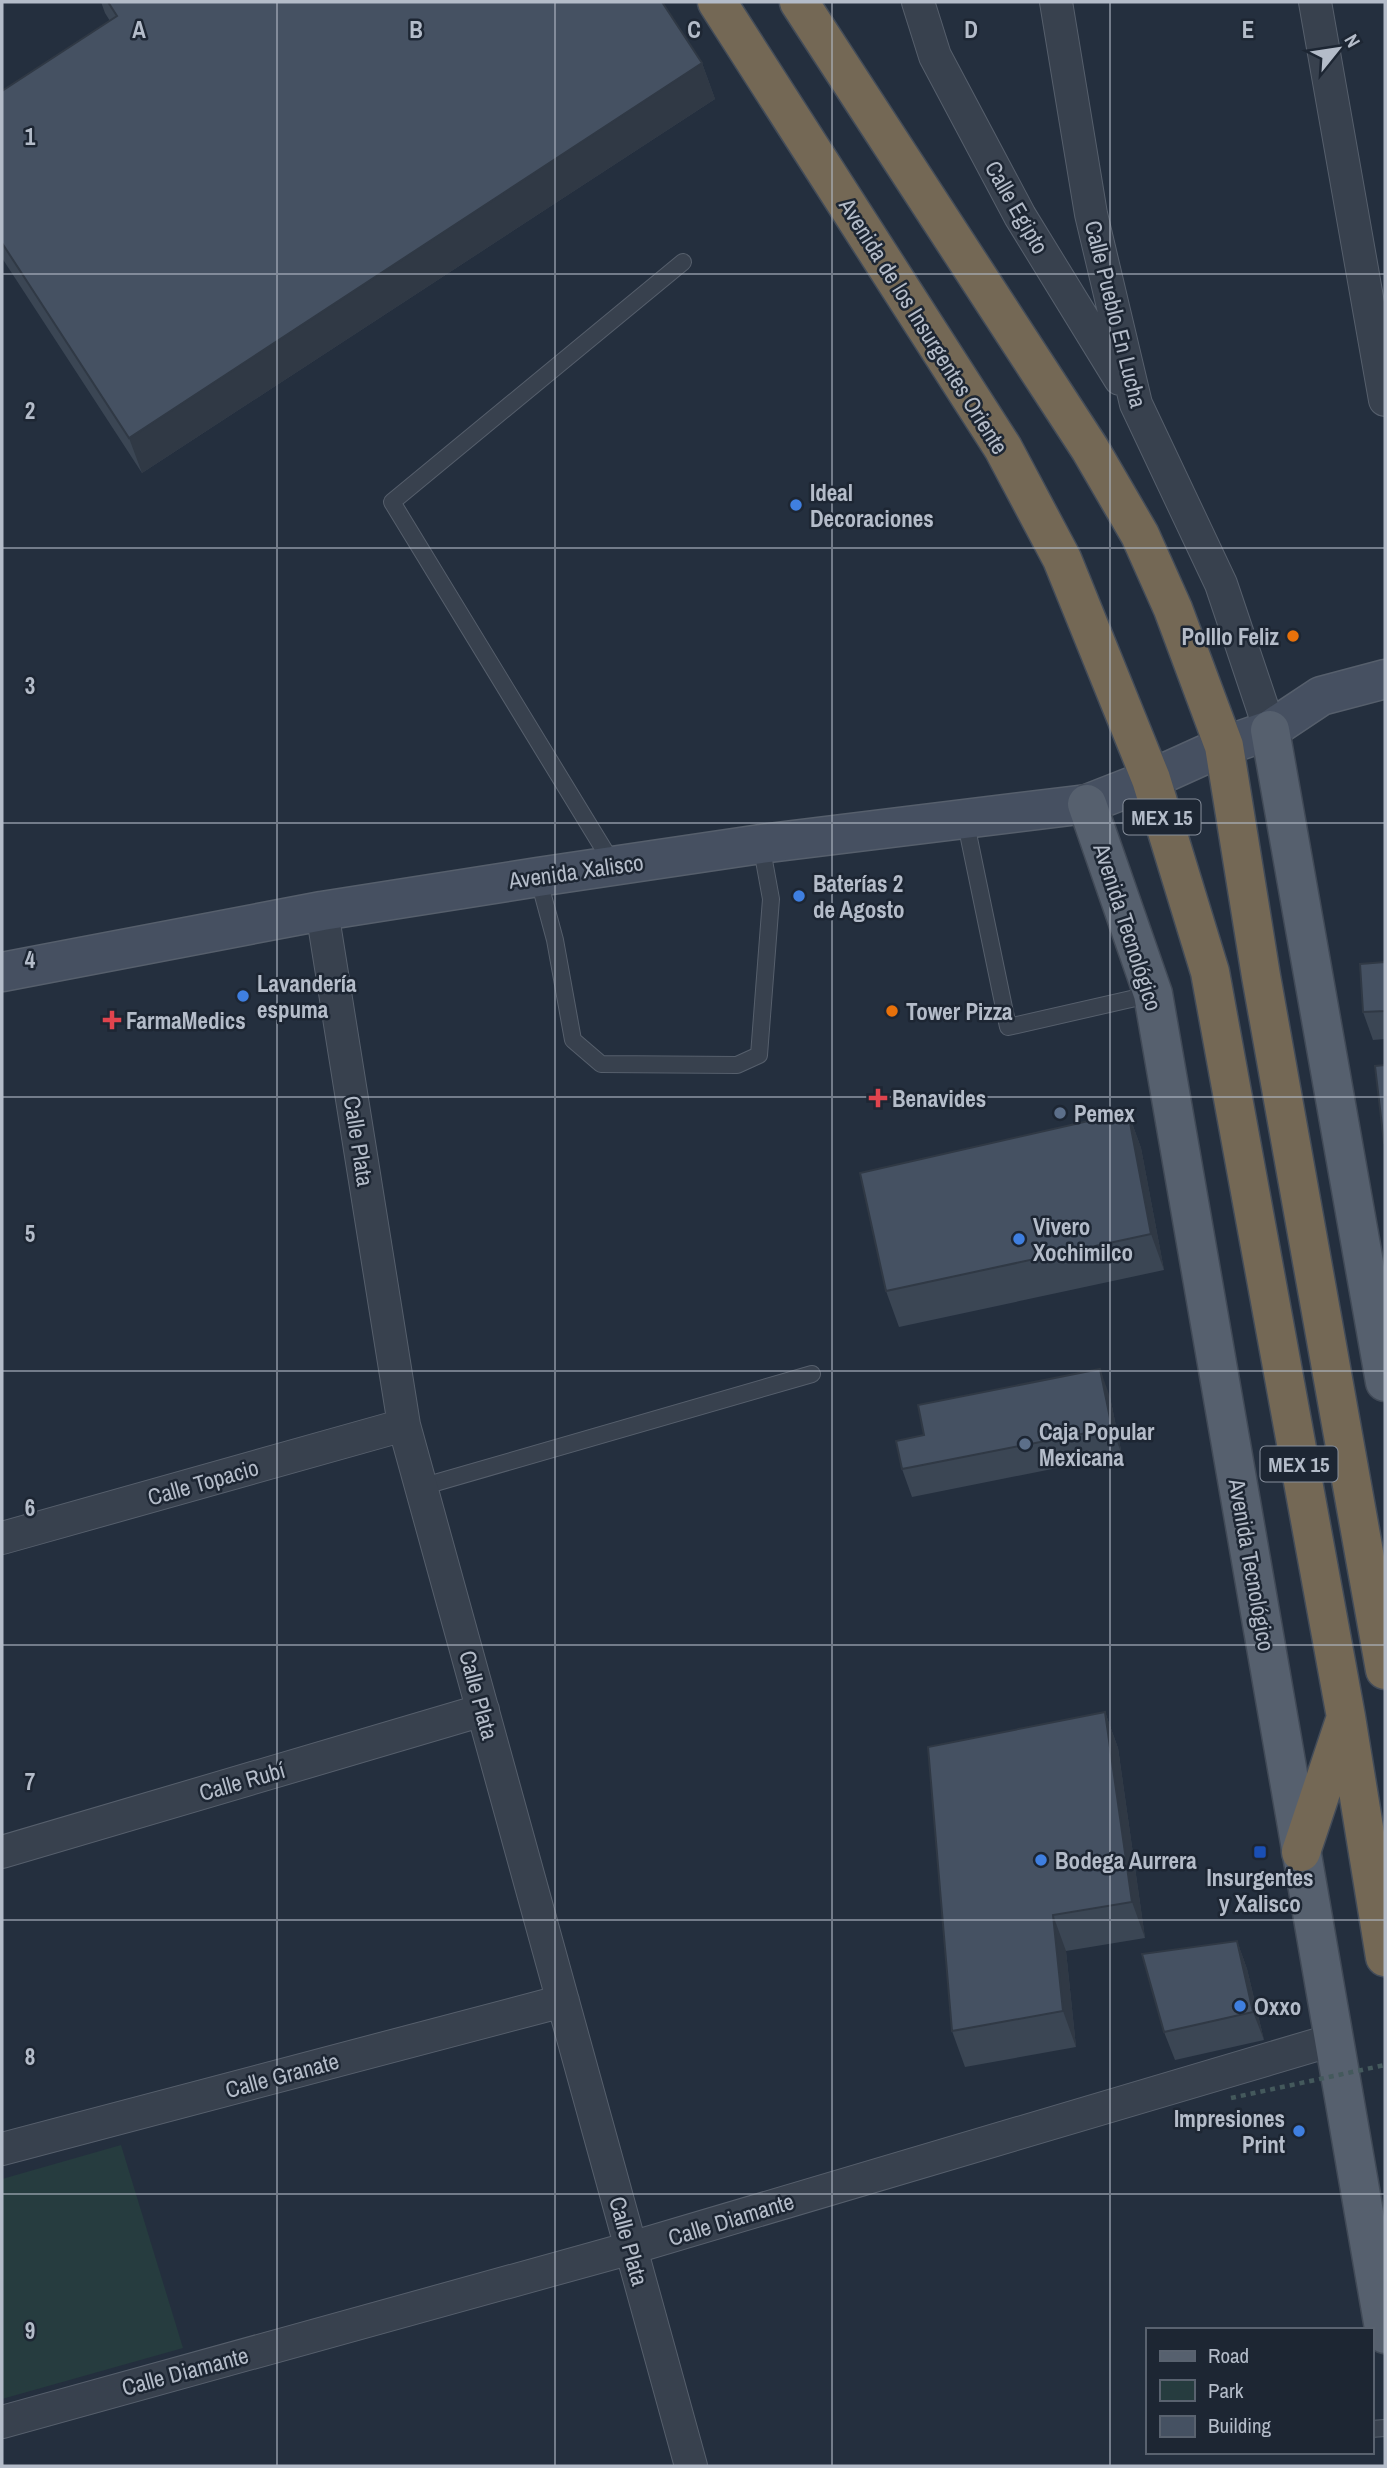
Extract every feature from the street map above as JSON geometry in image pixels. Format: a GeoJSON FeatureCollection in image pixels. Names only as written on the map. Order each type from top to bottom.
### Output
{"type":"FeatureCollection","features":[{"type":"Feature","properties":{"kind":"highway","name":"Avenida de los Insurgentes Oriente"},"geometry":{"type":"LineString","coordinates":[[717,2],[1003,448],[1062,559],[1151,779]]}},
{"type":"Feature","properties":{"kind":"highway","name":"MEX 15"},"geometry":{"type":"LineString","coordinates":[[799,2],[1090,449],[1140,535],[1173,609],[1224,746],[1261,976],[1385,1671]]}},
{"type":"Feature","properties":{"kind":"highway","name":"MEX 15"},"geometry":{"type":"LineString","coordinates":[[1151,779],[1210,972],[1346,1717],[1385,1957]]}},
{"type":"Feature","properties":{"kind":"highway"},"geometry":{"type":"LineString","coordinates":[[1301,1852],[1346,1717]]}},
{"type":"Feature","properties":{"kind":"main road"},"geometry":{"type":"LineString","coordinates":[[1270,730],[1385,1382]]}},
{"type":"Feature","properties":{"kind":"main road","name":"Avenida Tecnológico"},"geometry":{"type":"LineString","coordinates":[[1087,804],[1153,994],[1385,2334]]}},
{"type":"Feature","properties":{"kind":"street","name":"Calle Egipto"},"geometry":{"type":"LineString","coordinates":[[918,2],[935,56],[1020,216],[1136,404]]}},
{"type":"Feature","properties":{"kind":"street","name":"Calle Pueblo En Lucha"},"geometry":{"type":"LineString","coordinates":[[1056,2],[1091,214],[1136,404],[1222,584],[1270,730]]}},
{"type":"Feature","properties":{"kind":"street"},"geometry":{"type":"LineString","coordinates":[[1315,2],[1385,400]]}},
{"type":"Feature","properties":{"kind":"street","name":"Avenida Xalisco"},"geometry":{"type":"LineString","coordinates":[[2,972],[322,911],[538,877],[761,844],[1087,804],[1224,746],[1270,730],[1321,696],[1385,679]]}},
{"type":"Feature","properties":{"kind":"street","name":"Calle Plata"},"geometry":{"type":"LineString","coordinates":[[322,911],[404,1426],[691,2466]]}},
{"type":"Feature","properties":{"kind":"street","name":"Calle Topacio"},"geometry":{"type":"LineString","coordinates":[[2,1538],[404,1426]]}},
{"type":"Feature","properties":{"kind":"street","name":"Calle Rubí"},"geometry":{"type":"LineString","coordinates":[[2,1852],[483,1710]]}},
{"type":"Feature","properties":{"kind":"street","name":"Calle Granate"},"geometry":{"type":"LineString","coordinates":[[2,2149],[563,2001]]}},
{"type":"Feature","properties":{"kind":"street","name":"Calle Diamante"},"geometry":{"type":"LineString","coordinates":[[2,2422],[631,2248],[1336,2039]]}},
{"type":"Feature","properties":{"kind":"lane"},"geometry":{"type":"LineString","coordinates":[[614,866],[393,502],[683,262]]}},
{"type":"Feature","properties":{"kind":"lane"},"geometry":{"type":"LineString","coordinates":[[965,819],[1008,1027],[1153,994]]}},
{"type":"Feature","properties":{"kind":"lane"},"geometry":{"type":"LineString","coordinates":[[538,877],[555,940],[573,1040],[601,1064],[737,1065],[759,1055],[771,899],[761,844]]}},
{"type":"Feature","properties":{"kind":"lane"},"geometry":{"type":"LineString","coordinates":[[421,1486],[812,1374]]}},
{"type":"Feature","properties":{"kind":"path"},"geometry":{"type":"LineString","coordinates":[[1231,2098],[1385,2065]]}},
{"type":"Feature","properties":{"kind":"green space"},"geometry":{"type":"Polygon","coordinates":[[[121,2145],[183,2348],[2,2399],[2,2179],[121,2145]]]}},
{"type":"Feature","properties":{"kind":"building"},"geometry":{"type":"Polygon","coordinates":[[[108,2],[662,2],[702,63],[129,438],[2,243],[2,91],[117,16],[108,2]]]}},
{"type":"Feature","properties":{"kind":"building"},"geometry":{"type":"Polygon","coordinates":[[[1385,962],[1385,1011],[1363,1012],[1360,964],[1385,962]]]}},
{"type":"Feature","properties":{"kind":"building"},"geometry":{"type":"Polygon","coordinates":[[[1385,1065],[1385,1143],[1384,1143],[1375,1066],[1385,1065]]]}},
{"type":"Feature","properties":{"kind":"building","name":"Vivero Xochimilco"},"geometry":{"type":"Polygon","coordinates":[[[1128,1112],[1151,1234],[886,1291],[860,1173],[1128,1112]]]}},
{"type":"Feature","properties":{"kind":"building"},"geometry":{"type":"Polygon","coordinates":[[[1100,1369],[1112,1428],[902,1469],[896,1441],[924,1435],[918,1405],[1100,1369]]]}},
{"type":"Feature","properties":{"kind":"building","name":"Bodega Aurrera"},"geometry":{"type":"Polygon","coordinates":[[[1105,1712],[1132,1902],[1053,1915],[1063,2011],[952,2031],[928,1747],[1105,1712]]]}},
{"type":"Feature","properties":{"kind":"building"},"geometry":{"type":"Polygon","coordinates":[[[1237,1941],[1253,2012],[1164,2032],[1142,1954],[1237,1941]]]}},
{"type":"Feature","properties":{"kind":"place","name":"Ideal Decoraciones"},"geometry":{"type":"Point","coordinates":[796,505]}},
{"type":"Feature","properties":{"kind":"place","name":"Polllo Feliz"},"geometry":{"type":"Point","coordinates":[1293,636]}},
{"type":"Feature","properties":{"kind":"place","name":"Baterías 2 de Agosto"},"geometry":{"type":"Point","coordinates":[799,896]}},
{"type":"Feature","properties":{"kind":"place","name":"Lavandería espuma"},"geometry":{"type":"Point","coordinates":[243,996]}},
{"type":"Feature","properties":{"kind":"place","name":"Tower Pizza"},"geometry":{"type":"Point","coordinates":[892,1011]}},
{"type":"Feature","properties":{"kind":"place","name":"FarmaMedics"},"geometry":{"type":"Point","coordinates":[112,1020]}},
{"type":"Feature","properties":{"kind":"place","name":"Benavides"},"geometry":{"type":"Point","coordinates":[878,1098]}},
{"type":"Feature","properties":{"kind":"place","name":"Pemex"},"geometry":{"type":"Point","coordinates":[1060,1113]}},
{"type":"Feature","properties":{"kind":"place","name":"Vivero Xochimilco"},"geometry":{"type":"Point","coordinates":[1019,1239]}},
{"type":"Feature","properties":{"kind":"place","name":"Caja Popular Mexicana"},"geometry":{"type":"Point","coordinates":[1025,1444]}},
{"type":"Feature","properties":{"kind":"place","name":"Insurgentes y Xalisco"},"geometry":{"type":"Point","coordinates":[1260,1852]}},
{"type":"Feature","properties":{"kind":"place","name":"Bodega Aurrera"},"geometry":{"type":"Point","coordinates":[1041,1860]}},
{"type":"Feature","properties":{"kind":"place","name":"Oxxo"},"geometry":{"type":"Point","coordinates":[1240,2006]}},
{"type":"Feature","properties":{"kind":"place","name":"Impresiones Print"},"geometry":{"type":"Point","coordinates":[1299,2131]}}]}
